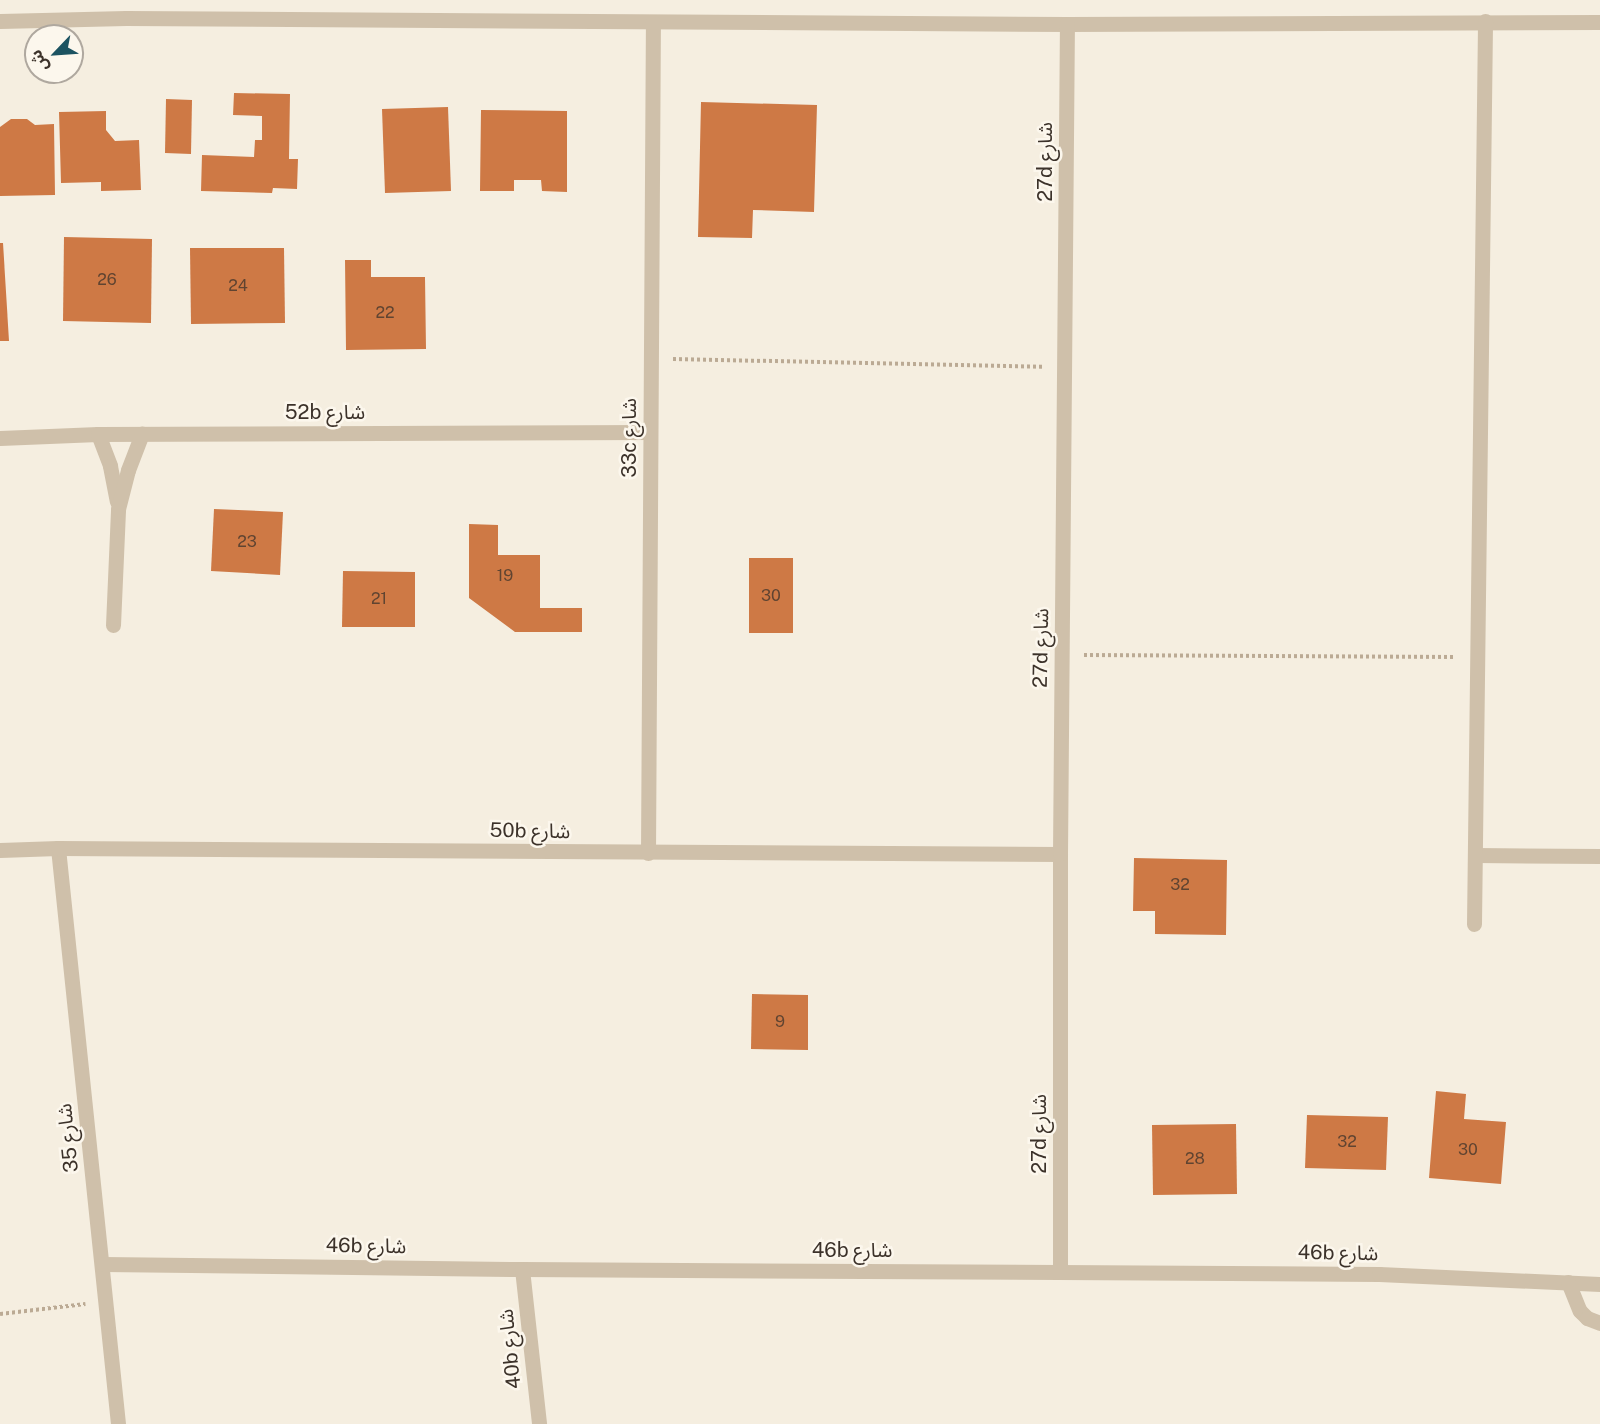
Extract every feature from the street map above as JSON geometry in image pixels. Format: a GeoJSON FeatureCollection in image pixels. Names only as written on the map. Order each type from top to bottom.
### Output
{"type":"FeatureCollection","features":[{"type":"Feature","properties":{"kind":"street"},"geometry":{"type":"LineString","coordinates":[[0,21],[138,18],[1067,24],[1600,22]]}},
{"type":"Feature","properties":{"kind":"street"},"geometry":{"type":"LineString","coordinates":[[1474,924],[1485,21]]}},
{"type":"Feature","properties":{"kind":"street","name":"33c شارع"},"geometry":{"type":"LineString","coordinates":[[648,853],[653,22]]}},
{"type":"Feature","properties":{"kind":"street","name":"27d شارع"},"geometry":{"type":"LineString","coordinates":[[1060,1272],[1060,854],[1067,24]]}},
{"type":"Feature","properties":{"kind":"street","name":"52b شارع"},"geometry":{"type":"LineString","coordinates":[[0,438],[98,434],[650,432]]}},
{"type":"Feature","properties":{"kind":"street"},"geometry":{"type":"LineString","coordinates":[[98,434],[110,466],[118,509]]}},
{"type":"Feature","properties":{"kind":"street"},"geometry":{"type":"LineString","coordinates":[[113,626],[118,509],[128,470],[142,434]]}},
{"type":"Feature","properties":{"kind":"street","name":"50b شارع"},"geometry":{"type":"LineString","coordinates":[[0,850],[58,848],[1060,854]]}},
{"type":"Feature","properties":{"kind":"street","name":"شارع 35"},"geometry":{"type":"LineString","coordinates":[[58,848],[118,1424]]}},
{"type":"Feature","properties":{"kind":"street"},"geometry":{"type":"LineString","coordinates":[[1476,855],[1600,856]]}},
{"type":"Feature","properties":{"kind":"street","name":"46b شارع"},"geometry":{"type":"LineString","coordinates":[[103,1263],[522,1269],[1379,1274],[1600,1284]]}},
{"type":"Feature","properties":{"kind":"street","name":"40b شارع"},"geometry":{"type":"LineString","coordinates":[[522,1269],[539,1424]]}},
{"type":"Feature","properties":{"kind":"street"},"geometry":{"type":"LineString","coordinates":[[1568,1282],[1580,1311],[1587,1318],[1600,1323]]}},
{"type":"Feature","properties":{"kind":"path"},"geometry":{"type":"LineString","coordinates":[[651,358],[1065,367]]}},
{"type":"Feature","properties":{"kind":"path"},"geometry":{"type":"LineString","coordinates":[[1062,655],[1478,657]]}},
{"type":"Feature","properties":{"kind":"path"},"geometry":{"type":"LineString","coordinates":[[0,1314],[106,1301]]}},
{"type":"Feature","properties":{"kind":"building"},"geometry":{"type":"Polygon","coordinates":[[[234,93],[290,94],[289,159],[298,159],[297,189],[273,188],[272,193],[201,191],[202,155],[254,157],[255,140],[262,140],[262,116],[233,115],[234,93]]]}},
{"type":"Feature","properties":{"kind":"building"},"geometry":{"type":"Polygon","coordinates":[[[166,99],[192,100],[191,154],[165,153],[166,99]]]}},
{"type":"Feature","properties":{"kind":"building"},"geometry":{"type":"Polygon","coordinates":[[[701,102],[817,105],[814,212],[753,210],[752,238],[698,237],[701,102]]]}},
{"type":"Feature","properties":{"kind":"building"},"geometry":{"type":"Polygon","coordinates":[[[448,107],[451,191],[385,193],[382,109],[448,107]]]}},
{"type":"Feature","properties":{"kind":"building"},"geometry":{"type":"Polygon","coordinates":[[[481,110],[567,111],[567,192],[542,191],[541,180],[514,180],[514,191],[480,191],[481,110]]]}},
{"type":"Feature","properties":{"kind":"building"},"geometry":{"type":"Polygon","coordinates":[[[106,111],[106,130],[115,141],[139,140],[141,190],[101,191],[101,182],[61,183],[59,112],[106,111]]]}},
{"type":"Feature","properties":{"kind":"building"},"geometry":{"type":"Polygon","coordinates":[[[11,119],[27,119],[35,125],[54,124],[55,195],[0,196],[0,127],[11,119]]]}},
{"type":"Feature","properties":{"kind":"building"},"geometry":{"type":"Polygon","coordinates":[[[64,237],[152,239],[151,323],[63,321],[64,237]]]}},
{"type":"Feature","properties":{"kind":"building"},"geometry":{"type":"Polygon","coordinates":[[[0,243],[3,243],[9,341],[0,341],[0,243]]]}},
{"type":"Feature","properties":{"kind":"building"},"geometry":{"type":"Polygon","coordinates":[[[190,248],[284,248],[285,323],[191,324],[190,248]]]}},
{"type":"Feature","properties":{"kind":"building"},"geometry":{"type":"Polygon","coordinates":[[[345,260],[371,260],[371,277],[425,277],[426,349],[346,350],[345,260]]]}},
{"type":"Feature","properties":{"kind":"building"},"geometry":{"type":"Polygon","coordinates":[[[214,509],[283,512],[280,575],[211,571],[214,509]]]}},
{"type":"Feature","properties":{"kind":"building"},"geometry":{"type":"Polygon","coordinates":[[[469,524],[498,525],[498,555],[540,555],[540,608],[582,608],[582,632],[515,632],[469,598],[469,524]]]}},
{"type":"Feature","properties":{"kind":"building"},"geometry":{"type":"Polygon","coordinates":[[[749,558],[793,558],[793,633],[749,633],[749,558]]]}},
{"type":"Feature","properties":{"kind":"building"},"geometry":{"type":"Polygon","coordinates":[[[343,571],[415,572],[415,627],[342,627],[343,571]]]}},
{"type":"Feature","properties":{"kind":"building"},"geometry":{"type":"Polygon","coordinates":[[[1134,858],[1227,860],[1226,935],[1155,934],[1155,911],[1133,911],[1134,858]]]}},
{"type":"Feature","properties":{"kind":"building"},"geometry":{"type":"Polygon","coordinates":[[[752,994],[808,995],[808,1050],[751,1049],[752,994]]]}},
{"type":"Feature","properties":{"kind":"building"},"geometry":{"type":"Polygon","coordinates":[[[1436,1091],[1466,1094],[1464,1119],[1506,1122],[1501,1184],[1429,1178],[1436,1091]]]}},
{"type":"Feature","properties":{"kind":"building"},"geometry":{"type":"Polygon","coordinates":[[[1307,1115],[1388,1117],[1386,1170],[1305,1168],[1307,1115]]]}},
{"type":"Feature","properties":{"kind":"building"},"geometry":{"type":"Polygon","coordinates":[[[1236,1124],[1237,1194],[1153,1195],[1152,1125],[1236,1124]]]}}]}
